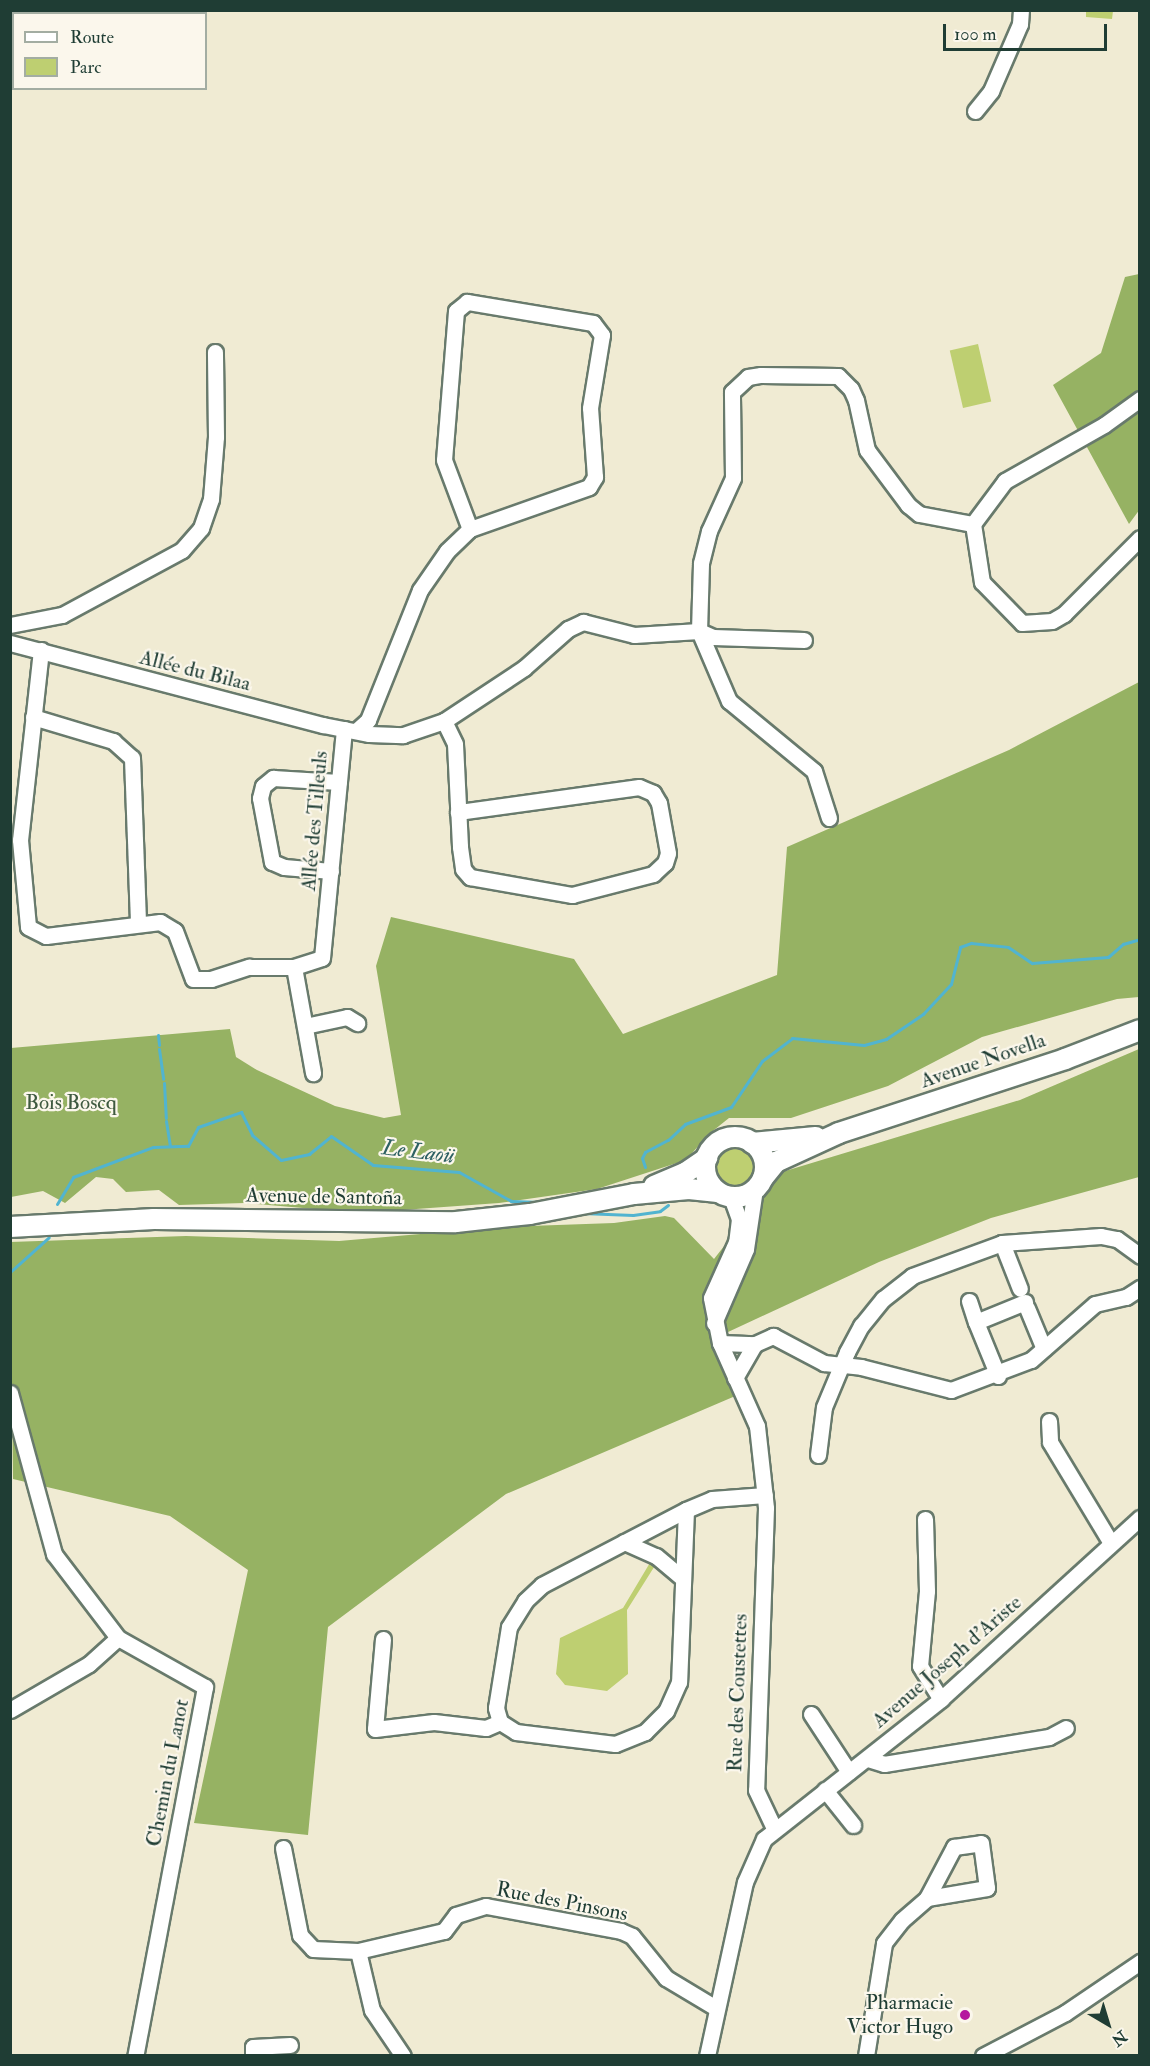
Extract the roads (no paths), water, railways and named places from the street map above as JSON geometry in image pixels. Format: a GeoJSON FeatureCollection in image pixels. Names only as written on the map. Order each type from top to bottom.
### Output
{"type":"FeatureCollection","features":[{"type":"Feature","properties":{"kind":"main road","name":"Avenue Novella"},"geometry":{"type":"LineString","coordinates":[[759,1184],[776,1162],[839,1133],[1065,1059],[1140,1030]]}},
{"type":"Feature","properties":{"kind":"main road","name":"Avenue Novella"},"geometry":{"type":"LineString","coordinates":[[752,1143],[770,1144],[839,1133]]}},
{"type":"Feature","properties":{"kind":"main road"},"geometry":{"type":"LineString","coordinates":[[726,1139],[752,1143],[764,1158],[759,1184],[725,1195],[707,1177],[707,1158],[726,1139]]}},
{"type":"Feature","properties":{"kind":"main road","name":"Avenue de Santoña"},"geometry":{"type":"LineString","coordinates":[[634,1194],[685,1173],[707,1158]]}},
{"type":"Feature","properties":{"kind":"main road","name":"Avenue de Santoña"},"geometry":{"type":"LineString","coordinates":[[10,1227],[154,1219],[456,1222],[530,1214],[634,1194],[689,1189],[725,1195]]}},
{"type":"Feature","properties":{"kind":"street"},"geometry":{"type":"LineString","coordinates":[[975,111],[991,91],[1020,24],[1021,10]]}},
{"type":"Feature","properties":{"kind":"street"},"geometry":{"type":"LineString","coordinates":[[351,729],[368,720],[431,570],[470,529],[589,487],[595,477],[590,408],[602,335],[593,322],[467,302],[456,311],[444,460],[470,529]]}},
{"type":"Feature","properties":{"kind":"street"},"geometry":{"type":"LineString","coordinates":[[11,626],[62,615],[182,550],[201,528],[211,499],[216,437],[215,352]]}},
{"type":"Feature","properties":{"kind":"street"},"geometry":{"type":"LineString","coordinates":[[829,818],[814,771],[729,701],[699,631],[701,563],[709,531],[733,478],[732,392],[748,377],[837,376],[853,394],[867,450],[908,505],[919,514],[973,524]]}},
{"type":"Feature","properties":{"kind":"street"},"geometry":{"type":"LineString","coordinates":[[1137,541],[1065,614],[1052,621],[1022,622],[982,582],[973,524],[1005,481],[1104,425],[1140,399]]}},
{"type":"Feature","properties":{"kind":"street","name":"Allée du Bilaa"},"geometry":{"type":"LineString","coordinates":[[11,626],[18,644],[180,690],[369,734],[403,735],[444,721],[524,668],[568,628],[583,622],[634,635],[699,631],[712,637],[804,640]]}},
{"type":"Feature","properties":{"kind":"street"},"geometry":{"type":"LineString","coordinates":[[41,650],[20,840],[28,927],[46,936],[138,922],[160,922],[175,932],[192,979],[211,979],[249,967],[294,966],[313,1073]]}},
{"type":"Feature","properties":{"kind":"street"},"geometry":{"type":"LineString","coordinates":[[33,717],[113,741],[132,758],[138,922]]}},
{"type":"Feature","properties":{"kind":"street"},"geometry":{"type":"LineString","coordinates":[[444,721],[455,744],[458,812],[463,869],[480,880],[572,895],[653,874],[665,863],[668,853],[658,802],[652,793],[639,788],[458,812]]}},
{"type":"Feature","properties":{"kind":"street","name":"Allée des Tilleuls"},"geometry":{"type":"LineString","coordinates":[[294,966],[322,958],[339,782],[351,729]]}},
{"type":"Feature","properties":{"kind":"street"},"geometry":{"type":"LineString","coordinates":[[331,871],[284,867],[272,862],[260,798],[263,786],[273,778],[339,782]]}},
{"type":"Feature","properties":{"kind":"street"},"geometry":{"type":"LineString","coordinates":[[305,1026],[347,1017],[357,1023]]}},
{"type":"Feature","properties":{"kind":"street"},"geometry":{"type":"LineString","coordinates":[[714,1323],[746,1249],[759,1184]]}},
{"type":"Feature","properties":{"kind":"street","name":"Rue des Coustettes"},"geometry":{"type":"LineString","coordinates":[[725,1195],[739,1219],[736,1242],[711,1298],[714,1323],[720,1343],[757,1426],[765,1495],[756,1790],[774,1828]]}},
{"type":"Feature","properties":{"kind":"street"},"geometry":{"type":"LineString","coordinates":[[818,1455],[824,1407],[841,1365],[861,1326],[883,1299],[912,1276],[1002,1243],[1101,1236],[1117,1239],[1140,1256]]}},
{"type":"Feature","properties":{"kind":"street"},"geometry":{"type":"LineString","coordinates":[[1002,1243],[1044,1349]]}},
{"type":"Feature","properties":{"kind":"street"},"geometry":{"type":"LineString","coordinates":[[720,1343],[755,1344],[773,1336],[824,1363],[951,1390],[998,1376],[1031,1360],[1095,1304],[1126,1297],[1140,1288]]}},
{"type":"Feature","properties":{"kind":"street"},"geometry":{"type":"LineString","coordinates":[[976,1322],[1024,1300]]}},
{"type":"Feature","properties":{"kind":"street"},"geometry":{"type":"LineString","coordinates":[[969,1301],[998,1376]]}},
{"type":"Feature","properties":{"kind":"street"},"geometry":{"type":"LineString","coordinates":[[735,1378],[755,1344]]}},
{"type":"Feature","properties":{"kind":"street","name":"Chemin du Lanot"},"geometry":{"type":"LineString","coordinates":[[10,1393],[54,1554],[118,1638],[205,1687],[135,2055]]}},
{"type":"Feature","properties":{"kind":"street"},"geometry":{"type":"LineString","coordinates":[[1049,1420],[1050,1442],[1111,1543]]}},
{"type":"Feature","properties":{"kind":"street"},"geometry":{"type":"LineString","coordinates":[[686,1510],[681,1577],[679,1682],[666,1711],[645,1732],[615,1744],[516,1732],[500,1722],[496,1708],[502,1653],[509,1627],[525,1601],[542,1584],[686,1510],[712,1499],[765,1495]]}},
{"type":"Feature","properties":{"kind":"street","name":"Avenue Joseph d'Ariste"},"geometry":{"type":"LineString","coordinates":[[774,1828],[868,1759],[941,1699],[1140,1518]]}},
{"type":"Feature","properties":{"kind":"street"},"geometry":{"type":"LineString","coordinates":[[925,1519],[927,1591],[920,1666],[941,1699]]}},
{"type":"Feature","properties":{"kind":"street"},"geometry":{"type":"LineString","coordinates":[[624,1542],[656,1556],[681,1577]]}},
{"type":"Feature","properties":{"kind":"street"},"geometry":{"type":"LineString","coordinates":[[10,1710],[89,1664],[118,1638]]}},
{"type":"Feature","properties":{"kind":"street"},"geometry":{"type":"LineString","coordinates":[[383,1639],[375,1729],[434,1722],[486,1728],[500,1722]]}},
{"type":"Feature","properties":{"kind":"street"},"geometry":{"type":"LineString","coordinates":[[811,1714],[849,1772]]}},
{"type":"Feature","properties":{"kind":"street"},"geometry":{"type":"LineString","coordinates":[[868,1759],[876,1763],[894,1763],[1049,1737],[1066,1728]]}},
{"type":"Feature","properties":{"kind":"street"},"geometry":{"type":"LineString","coordinates":[[825,1790],[853,1825]]}},
{"type":"Feature","properties":{"kind":"street"},"geometry":{"type":"LineString","coordinates":[[707,2055],[745,1882],[756,1851],[774,1828]]}},
{"type":"Feature","properties":{"kind":"street"},"geometry":{"type":"LineString","coordinates":[[866,2055],[884,1943],[902,1920],[927,1898],[954,1847],[981,1843],[987,1888],[927,1898]]}},
{"type":"Feature","properties":{"kind":"street","name":"Rue des Pinsons"},"geometry":{"type":"LineString","coordinates":[[283,1848],[300,1935],[305,1944],[313,1949],[358,1951],[444,1931],[456,1915],[486,1906],[626,1933],[666,1978],[716,2008]]}},
{"type":"Feature","properties":{"kind":"street"},"geometry":{"type":"LineString","coordinates":[[358,1951],[372,2010],[403,2055]]}},
{"type":"Feature","properties":{"kind":"street"},"geometry":{"type":"LineString","coordinates":[[983,2055],[1065,2013],[1140,1962]]}},
{"type":"Feature","properties":{"kind":"street"},"geometry":{"type":"LineString","coordinates":[[253,2055],[253,2047],[290,2045]]}},
{"type":"Feature","properties":{"kind":"waterway","name":"Le Laoü"},"geometry":{"type":"LineString","coordinates":[[645,1167],[642,1158],[645,1152],[668,1140],[685,1124],[731,1107],[762,1061],[792,1038],[864,1045],[886,1039],[923,1014],[951,984],[960,947],[971,943],[1008,947],[1032,963],[1108,957],[1123,944],[1140,939]]}},
{"type":"Feature","properties":{"kind":"waterway"},"geometry":{"type":"LineString","coordinates":[[158,1035],[159,1045]]}},
{"type":"Feature","properties":{"kind":"waterway"},"geometry":{"type":"LineString","coordinates":[[159,1049],[163,1079]]}},
{"type":"Feature","properties":{"kind":"waterway"},"geometry":{"type":"LineString","coordinates":[[164,1083],[166,1118]]}},
{"type":"Feature","properties":{"kind":"waterway","name":"Le Laoü"},"geometry":{"type":"LineString","coordinates":[[57,1204],[73,1177],[153,1147],[188,1146],[198,1127],[241,1112],[252,1135],[281,1160],[309,1154],[331,1136],[373,1165],[459,1172],[511,1201],[541,1202]]}},
{"type":"Feature","properties":{"kind":"waterway"},"geometry":{"type":"LineString","coordinates":[[166,1121],[170,1146]]}},
{"type":"Feature","properties":{"kind":"waterway","name":"Le Laoü"},"geometry":{"type":"LineString","coordinates":[[582,1213],[633,1215],[660,1211],[668,1205]]}},
{"type":"Feature","properties":{"kind":"waterway","name":"Le Laoü"},"geometry":{"type":"LineString","coordinates":[[10,1272],[49,1237]]}},
{"type":"Feature","properties":{"kind":"place","name":"Pharmacie Victor Hugo"},"geometry":{"type":"Point","coordinates":[965,2015]}},
{"type":"Feature","properties":{"kind":"park label","name":"Bois Boscq"},"geometry":{"type":"Point","coordinates":[71,1103]}}]}
